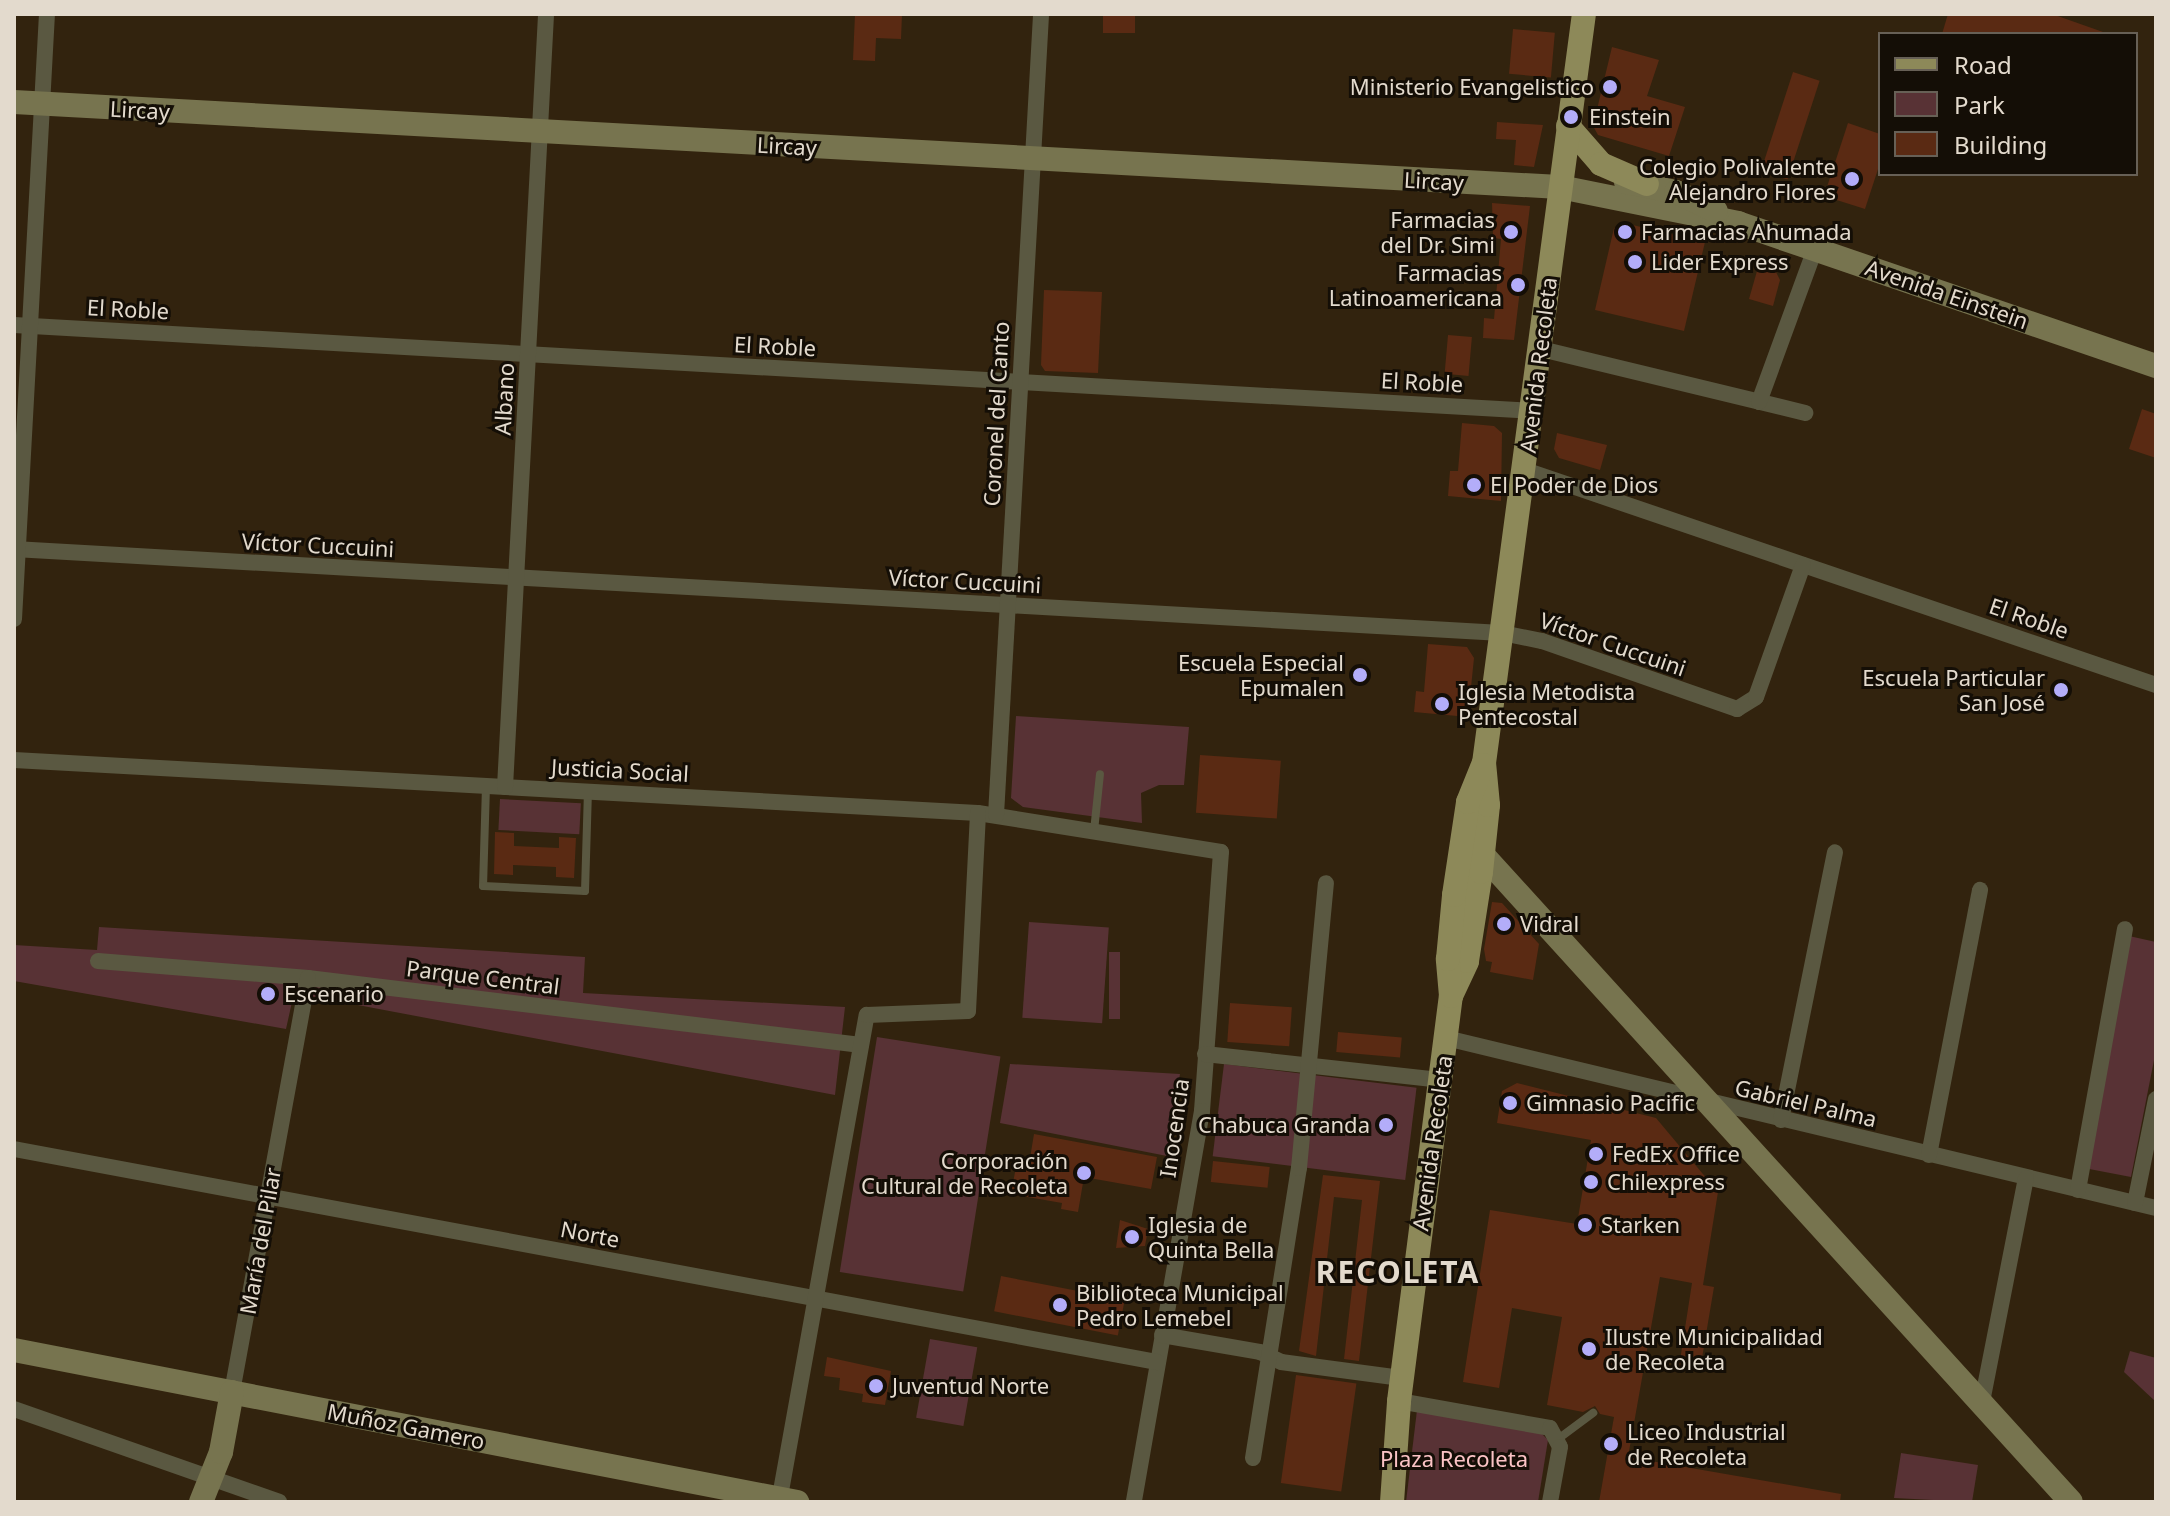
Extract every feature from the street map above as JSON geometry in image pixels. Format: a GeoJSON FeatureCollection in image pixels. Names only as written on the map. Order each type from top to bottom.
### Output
{"type":"FeatureCollection","features":[{"type":"Feature","properties":{"kind":"main road","name":"Avenida Recoleta"},"geometry":{"type":"LineString","coordinates":[[1387,1495],[1451,996],[1448,959],[1463,832],[1484,763],[1584,14]]}},
{"type":"Feature","properties":{"kind":"main road","name":"Lircay"},"geometry":{"type":"LineString","coordinates":[[14,102],[1560,187]]}},
{"type":"Feature","properties":{"kind":"main road"},"geometry":{"type":"LineString","coordinates":[[1568,126],[1601,164],[1647,184]]}},
{"type":"Feature","properties":{"kind":"main road","name":"Avenida Einstein"},"geometry":{"type":"LineString","coordinates":[[1560,187],[1601,181],[1647,184],[1686,196],[1738,223]]}},
{"type":"Feature","properties":{"kind":"main road","name":"Avenida Einstein"},"geometry":{"type":"LineString","coordinates":[[1560,187],[1738,223],[2156,366]]}},
{"type":"Feature","properties":{"kind":"main road","name":"Avenida Recoleta"},"geometry":{"type":"LineString","coordinates":[[1451,996],[1467,961],[1483,855],[1488,805],[1484,763]]}},
{"type":"Feature","properties":{"kind":"main road"},"geometry":{"type":"LineString","coordinates":[[1463,832],[2071,1502]]}},
{"type":"Feature","properties":{"kind":"main road","name":"Muñoz Gamero"},"geometry":{"type":"LineString","coordinates":[[14,1350],[785,1501]]}},
{"type":"Feature","properties":{"kind":"main road","name":"María del Pilar"},"geometry":{"type":"LineString","coordinates":[[201,1502],[221,1452],[232,1392]]}},
{"type":"Feature","properties":{"kind":"street"},"geometry":{"type":"LineString","coordinates":[[14,619],[22,325],[47,14]]}},
{"type":"Feature","properties":{"kind":"street","name":"Albano"},"geometry":{"type":"LineString","coordinates":[[505,787],[546,14]]}},
{"type":"Feature","properties":{"kind":"street","name":"Coronel del Canto"},"geometry":{"type":"LineString","coordinates":[[996,815],[1041,14]]}},
{"type":"Feature","properties":{"kind":"street"},"geometry":{"type":"LineString","coordinates":[[1759,402],[1815,249]]}},
{"type":"Feature","properties":{"kind":"street","name":"El Roble"},"geometry":{"type":"LineString","coordinates":[[22,325],[1533,411]]}},
{"type":"Feature","properties":{"kind":"street"},"geometry":{"type":"LineString","coordinates":[[1541,349],[1805,413]]}},
{"type":"Feature","properties":{"kind":"street","name":"El Roble"},"geometry":{"type":"LineString","coordinates":[[1525,470],[2156,685]]}},
{"type":"Feature","properties":{"kind":"street","name":"Víctor Cuccuini"},"geometry":{"type":"LineString","coordinates":[[16,549],[1502,633],[1542,641],[1742,709],[1756,697],[1803,565]]}},
{"type":"Feature","properties":{"kind":"street","name":"Justicia Social"},"geometry":{"type":"LineString","coordinates":[[14,760],[978,813],[1221,852]]}},
{"type":"Feature","properties":{"kind":"street"},"geometry":{"type":"LineString","coordinates":[[785,1501],[867,1015],[968,1011],[978,813]]}},
{"type":"Feature","properties":{"kind":"street","name":"Inocencia"},"geometry":{"type":"LineString","coordinates":[[1134,1502],[1199,1128],[1221,852]]}},
{"type":"Feature","properties":{"kind":"street"},"geometry":{"type":"LineString","coordinates":[[1781,1120],[1835,852]]}},
{"type":"Feature","properties":{"kind":"street"},"geometry":{"type":"LineString","coordinates":[[1253,1458],[1299,1168],[1306,1065],[1326,883]]}},
{"type":"Feature","properties":{"kind":"street"},"geometry":{"type":"LineString","coordinates":[[1929,1155],[1980,890]]}},
{"type":"Feature","properties":{"kind":"street"},"geometry":{"type":"LineString","coordinates":[[2078,1190],[2125,929]]}},
{"type":"Feature","properties":{"kind":"street","name":"Parque Central"},"geometry":{"type":"LineString","coordinates":[[98,961],[308,978],[861,1045]]}},
{"type":"Feature","properties":{"kind":"street","name":"María del Pilar"},"geometry":{"type":"LineString","coordinates":[[232,1392],[308,978]]}},
{"type":"Feature","properties":{"kind":"street","name":"Gabriel Palma"},"geometry":{"type":"LineString","coordinates":[[1446,1038],[2156,1208]]}},
{"type":"Feature","properties":{"kind":"street"},"geometry":{"type":"LineString","coordinates":[[1205,1054],[1440,1080]]}},
{"type":"Feature","properties":{"kind":"street"},"geometry":{"type":"LineString","coordinates":[[2135,1203],[2156,1099]]}},
{"type":"Feature","properties":{"kind":"street","name":"Norte"},"geometry":{"type":"LineString","coordinates":[[14,1149],[1157,1362]]}},
{"type":"Feature","properties":{"kind":"street"},"geometry":{"type":"LineString","coordinates":[[1982,1402],[2026,1178]]}},
{"type":"Feature","properties":{"kind":"street"},"geometry":{"type":"LineString","coordinates":[[1162,1335],[1539,1423],[1558,1439],[1550,1502]]}},
{"type":"Feature","properties":{"kind":"street"},"geometry":{"type":"LineString","coordinates":[[14,1409],[279,1502]]}},
{"type":"Feature","properties":{"kind":"lane"},"geometry":{"type":"LineString","coordinates":[[1094,831],[1100,774]]}},
{"type":"Feature","properties":{"kind":"lane"},"geometry":{"type":"LineString","coordinates":[[486,786],[483,886],[585,891],[588,791]]}},
{"type":"Feature","properties":{"kind":"lane"},"geometry":{"type":"LineString","coordinates":[[1558,1439],[1593,1413]]}},
{"type":"Feature","properties":{"kind":"green space"},"geometry":{"type":"Polygon","coordinates":[[[1016,716],[1189,727],[1184,785],[1159,785],[1141,793],[1142,823],[1023,807],[1011,798],[1016,716]]]}},
{"type":"Feature","properties":{"kind":"green space"},"geometry":{"type":"Polygon","coordinates":[[[500,799],[581,803],[579,834],[498,830],[500,799]]]}},
{"type":"Feature","properties":{"kind":"green space"},"geometry":{"type":"Polygon","coordinates":[[[1029,922],[1109,928],[1102,1023],[1022,1018],[1029,922]]]}},
{"type":"Feature","properties":{"kind":"green space"},"geometry":{"type":"Polygon","coordinates":[[[99,927],[585,957],[583,993],[845,1007],[835,1095],[294,993],[286,1029],[14,981],[14,945],[97,950],[99,927]]]}},
{"type":"Feature","properties":{"kind":"green space"},"geometry":{"type":"Polygon","coordinates":[[[2129,936],[2156,942],[2156,1050],[2131,1177],[2084,1168],[2129,936]]]}},
{"type":"Feature","properties":{"kind":"green space"},"geometry":{"type":"Polygon","coordinates":[[[1109,952],[1120,952],[1120,1019],[1109,1019],[1109,952]]]}},
{"type":"Feature","properties":{"kind":"green space"},"geometry":{"type":"Polygon","coordinates":[[[877,1037],[1000,1057],[963,1292],[840,1272],[877,1037]]]}},
{"type":"Feature","properties":{"kind":"green space"},"geometry":{"type":"Polygon","coordinates":[[[1010,1064],[1180,1074],[1167,1156],[1000,1123],[1010,1064]]]}},
{"type":"Feature","properties":{"kind":"green space"},"geometry":{"type":"Polygon","coordinates":[[[1224,1064],[1417,1088],[1405,1180],[1213,1156],[1224,1064]]]}},
{"type":"Feature","properties":{"kind":"green space"},"geometry":{"type":"Polygon","coordinates":[[[930,1339],[977,1347],[963,1426],[916,1418],[930,1339]]]}},
{"type":"Feature","properties":{"kind":"green space"},"geometry":{"type":"Polygon","coordinates":[[[2130,1351],[2156,1358],[2156,1402],[2124,1372],[2130,1351]]]}},
{"type":"Feature","properties":{"kind":"green space","name":"Plaza Recoleta"},"geometry":{"type":"Polygon","coordinates":[[[1417,1410],[1539,1431],[1548,1440],[1538,1502],[1406,1502],[1417,1410]]]}},
{"type":"Feature","properties":{"kind":"green space"},"geometry":{"type":"Polygon","coordinates":[[[1901,1453],[1978,1465],[1972,1502],[1894,1498],[1901,1453]]]}},
{"type":"Feature","properties":{"kind":"building"},"geometry":{"type":"Polygon","coordinates":[[[855,14],[902,14],[901,39],[876,38],[875,61],[853,60],[855,14]]]}},
{"type":"Feature","properties":{"kind":"building"},"geometry":{"type":"Polygon","coordinates":[[[1103,14],[1135,14],[1135,33],[1103,33],[1103,14]]]}},
{"type":"Feature","properties":{"kind":"building"},"geometry":{"type":"Polygon","coordinates":[[[1948,14],[2052,14],[2103,32],[1943,32],[1948,14]]]}},
{"type":"Feature","properties":{"kind":"building"},"geometry":{"type":"Polygon","coordinates":[[[1513,29],[1555,33],[1551,77],[1509,74],[1513,29]]]}},
{"type":"Feature","properties":{"kind":"building"},"geometry":{"type":"Polygon","coordinates":[[[1612,47],[1659,60],[1647,96],[1685,107],[1669,156],[1598,135],[1593,126],[1612,47]]]}},
{"type":"Feature","properties":{"kind":"building"},"geometry":{"type":"Polygon","coordinates":[[[1793,72],[1820,81],[1787,180],[1761,171],[1793,72]]]}},
{"type":"Feature","properties":{"kind":"building"},"geometry":{"type":"Polygon","coordinates":[[[1497,122],[1543,125],[1534,167],[1514,165],[1516,140],[1496,139],[1497,122]]]}},
{"type":"Feature","properties":{"kind":"building","name":"Colegio Polivalente Alejandro Flores"},"geometry":{"type":"Polygon","coordinates":[[[1848,123],[1878,133],[1878,169],[1865,209],[1824,196],[1848,123]]]}},
{"type":"Feature","properties":{"kind":"building"},"geometry":{"type":"Polygon","coordinates":[[[1492,203],[1530,206],[1514,340],[1483,338],[1484,318],[1494,319],[1501,239],[1493,238],[1492,203]]]}},
{"type":"Feature","properties":{"kind":"building"},"geometry":{"type":"Polygon","coordinates":[[[1624,223],[1705,242],[1684,331],[1595,310],[1614,228],[1624,223]]]}},
{"type":"Feature","properties":{"kind":"building"},"geometry":{"type":"Polygon","coordinates":[[[1759,264],[1774,268],[1780,280],[1773,306],[1749,299],[1759,264]]]}},
{"type":"Feature","properties":{"kind":"building"},"geometry":{"type":"Polygon","coordinates":[[[1044,290],[1102,292],[1098,373],[1045,371],[1041,365],[1044,290]]]}},
{"type":"Feature","properties":{"kind":"building"},"geometry":{"type":"Polygon","coordinates":[[[1448,335],[1472,337],[1469,376],[1445,374],[1448,335]]]}},
{"type":"Feature","properties":{"kind":"building"},"geometry":{"type":"Polygon","coordinates":[[[2142,409],[2156,414],[2156,458],[2129,449],[2142,409]]]}},
{"type":"Feature","properties":{"kind":"building"},"geometry":{"type":"Polygon","coordinates":[[[1462,423],[1494,426],[1502,433],[1501,501],[1448,496],[1450,471],[1458,471],[1462,423]]]}},
{"type":"Feature","properties":{"kind":"building"},"geometry":{"type":"Polygon","coordinates":[[[1557,433],[1607,445],[1600,470],[1559,458],[1554,449],[1557,433]]]}},
{"type":"Feature","properties":{"kind":"building"},"geometry":{"type":"Polygon","coordinates":[[[1428,644],[1467,647],[1474,658],[1468,717],[1414,712],[1416,691],[1424,692],[1428,644]]]}},
{"type":"Feature","properties":{"kind":"building"},"geometry":{"type":"Polygon","coordinates":[[[1200,755],[1281,761],[1277,819],[1196,813],[1200,755]]]}},
{"type":"Feature","properties":{"kind":"building"},"geometry":{"type":"Polygon","coordinates":[[[495,832],[514,833],[514,846],[559,848],[559,837],[576,838],[574,878],[556,877],[556,867],[513,865],[513,875],[494,874],[495,832]]]}},
{"type":"Feature","properties":{"kind":"building","name":"Vidral"},"geometry":{"type":"Polygon","coordinates":[[[1492,902],[1502,903],[1539,944],[1533,980],[1490,972],[1492,962],[1486,961],[1484,949],[1492,902]]]}},
{"type":"Feature","properties":{"kind":"building"},"geometry":{"type":"Polygon","coordinates":[[[1230,1003],[1292,1007],[1289,1046],[1227,1042],[1230,1003]]]}},
{"type":"Feature","properties":{"kind":"building"},"geometry":{"type":"Polygon","coordinates":[[[1338,1032],[1402,1038],[1400,1058],[1336,1052],[1338,1032]]]}},
{"type":"Feature","properties":{"kind":"building"},"geometry":{"type":"Polygon","coordinates":[[[1517,1083],[1656,1118],[1718,1192],[1703,1285],[1714,1287],[1700,1370],[1679,1367],[1692,1283],[1660,1277],[1628,1457],[1841,1494],[1840,1502],[1599,1502],[1614,1417],[1600,1414],[1595,1406],[1583,1412],[1547,1405],[1562,1317],[1512,1308],[1499,1388],[1463,1382],[1490,1210],[1577,1224],[1591,1140],[1497,1123],[1502,1091],[1517,1083]]]}},
{"type":"Feature","properties":{"kind":"building","name":"Corporación Cultural de Recoleta"},"geometry":{"type":"Polygon","coordinates":[[[1034,1134],[1157,1157],[1151,1189],[1084,1177],[1078,1212],[1061,1209],[1062,1203],[1011,1194],[1017,1161],[1029,1164],[1034,1134]]]}},
{"type":"Feature","properties":{"kind":"building"},"geometry":{"type":"Polygon","coordinates":[[[1213,1161],[1270,1167],[1267,1188],[1211,1182],[1213,1161]]]}},
{"type":"Feature","properties":{"kind":"building"},"geometry":{"type":"Polygon","coordinates":[[[1323,1175],[1380,1181],[1359,1361],[1344,1359],[1362,1200],[1334,1197],[1316,1356],[1299,1351],[1323,1175]]]}},
{"type":"Feature","properties":{"kind":"building","name":"Iglesia de Quinta Bella"},"geometry":{"type":"Polygon","coordinates":[[[1120,1220],[1148,1229],[1145,1246],[1116,1248],[1120,1220]]]}},
{"type":"Feature","properties":{"kind":"building","name":"Biblioteca Municipal Pedro Lemebel"},"geometry":{"type":"Polygon","coordinates":[[[1001,1276],[1125,1300],[1118,1335],[994,1311],[1001,1276]]]}},
{"type":"Feature","properties":{"kind":"building"},"geometry":{"type":"Polygon","coordinates":[[[827,1357],[891,1371],[885,1405],[862,1402],[863,1394],[839,1390],[840,1378],[824,1376],[827,1357]]]}},
{"type":"Feature","properties":{"kind":"building"},"geometry":{"type":"Polygon","coordinates":[[[1296,1375],[1356,1383],[1341,1491],[1281,1483],[1296,1375]]]}},
{"type":"Feature","properties":{"kind":"place","name":"Ministerio Evangelistico"},"geometry":{"type":"Point","coordinates":[1610,87]}},
{"type":"Feature","properties":{"kind":"place","name":"Einstein"},"geometry":{"type":"Point","coordinates":[1571,117]}},
{"type":"Feature","properties":{"kind":"place","name":"Colegio Polivalente Alejandro Flores"},"geometry":{"type":"Point","coordinates":[1852,179]}},
{"type":"Feature","properties":{"kind":"place","name":"Farmacias del Dr. Simi"},"geometry":{"type":"Point","coordinates":[1511,232]}},
{"type":"Feature","properties":{"kind":"place","name":"Farmacias Ahumada"},"geometry":{"type":"Point","coordinates":[1625,232]}},
{"type":"Feature","properties":{"kind":"place","name":"Lider Express"},"geometry":{"type":"Point","coordinates":[1635,262]}},
{"type":"Feature","properties":{"kind":"place","name":"Farmacias Latinoamericana"},"geometry":{"type":"Point","coordinates":[1518,285]}},
{"type":"Feature","properties":{"kind":"place","name":"El Poder de Dios"},"geometry":{"type":"Point","coordinates":[1474,485]}},
{"type":"Feature","properties":{"kind":"place","name":"Escuela Especial Epumalen"},"geometry":{"type":"Point","coordinates":[1360,675]}},
{"type":"Feature","properties":{"kind":"place","name":"Escuela Particular San José"},"geometry":{"type":"Point","coordinates":[2061,690]}},
{"type":"Feature","properties":{"kind":"place","name":"Iglesia Metodista Pentecostal"},"geometry":{"type":"Point","coordinates":[1442,704]}},
{"type":"Feature","properties":{"kind":"place","name":"Vidral"},"geometry":{"type":"Point","coordinates":[1504,924]}},
{"type":"Feature","properties":{"kind":"place","name":"Escenario"},"geometry":{"type":"Point","coordinates":[268,994]}},
{"type":"Feature","properties":{"kind":"place","name":"Gimnasio Pacific"},"geometry":{"type":"Point","coordinates":[1510,1103]}},
{"type":"Feature","properties":{"kind":"place","name":"Chabuca Granda"},"geometry":{"type":"Point","coordinates":[1386,1125]}},
{"type":"Feature","properties":{"kind":"place","name":"FedEx Office"},"geometry":{"type":"Point","coordinates":[1596,1154]}},
{"type":"Feature","properties":{"kind":"place","name":"Corporación Cultural de Recoleta"},"geometry":{"type":"Point","coordinates":[1084,1173]}},
{"type":"Feature","properties":{"kind":"place","name":"Chilexpress"},"geometry":{"type":"Point","coordinates":[1591,1182]}},
{"type":"Feature","properties":{"kind":"place","name":"Starken"},"geometry":{"type":"Point","coordinates":[1585,1225]}},
{"type":"Feature","properties":{"kind":"place","name":"Iglesia de Quinta Bella"},"geometry":{"type":"Point","coordinates":[1132,1237]}},
{"type":"Feature","properties":{"kind":"place","name":"Biblioteca Municipal Pedro Lemebel"},"geometry":{"type":"Point","coordinates":[1060,1305]}},
{"type":"Feature","properties":{"kind":"place","name":"Ilustre Municipalidad de Recoleta"},"geometry":{"type":"Point","coordinates":[1589,1349]}},
{"type":"Feature","properties":{"kind":"place","name":"Juventud Norte"},"geometry":{"type":"Point","coordinates":[876,1386]}},
{"type":"Feature","properties":{"kind":"place","name":"Liceo Industrial de Recoleta"},"geometry":{"type":"Point","coordinates":[1611,1444]}},
{"type":"Feature","properties":{"kind":"district","name":"RECOLETA"},"geometry":{"type":"Point","coordinates":[1398,1272]}}]}
